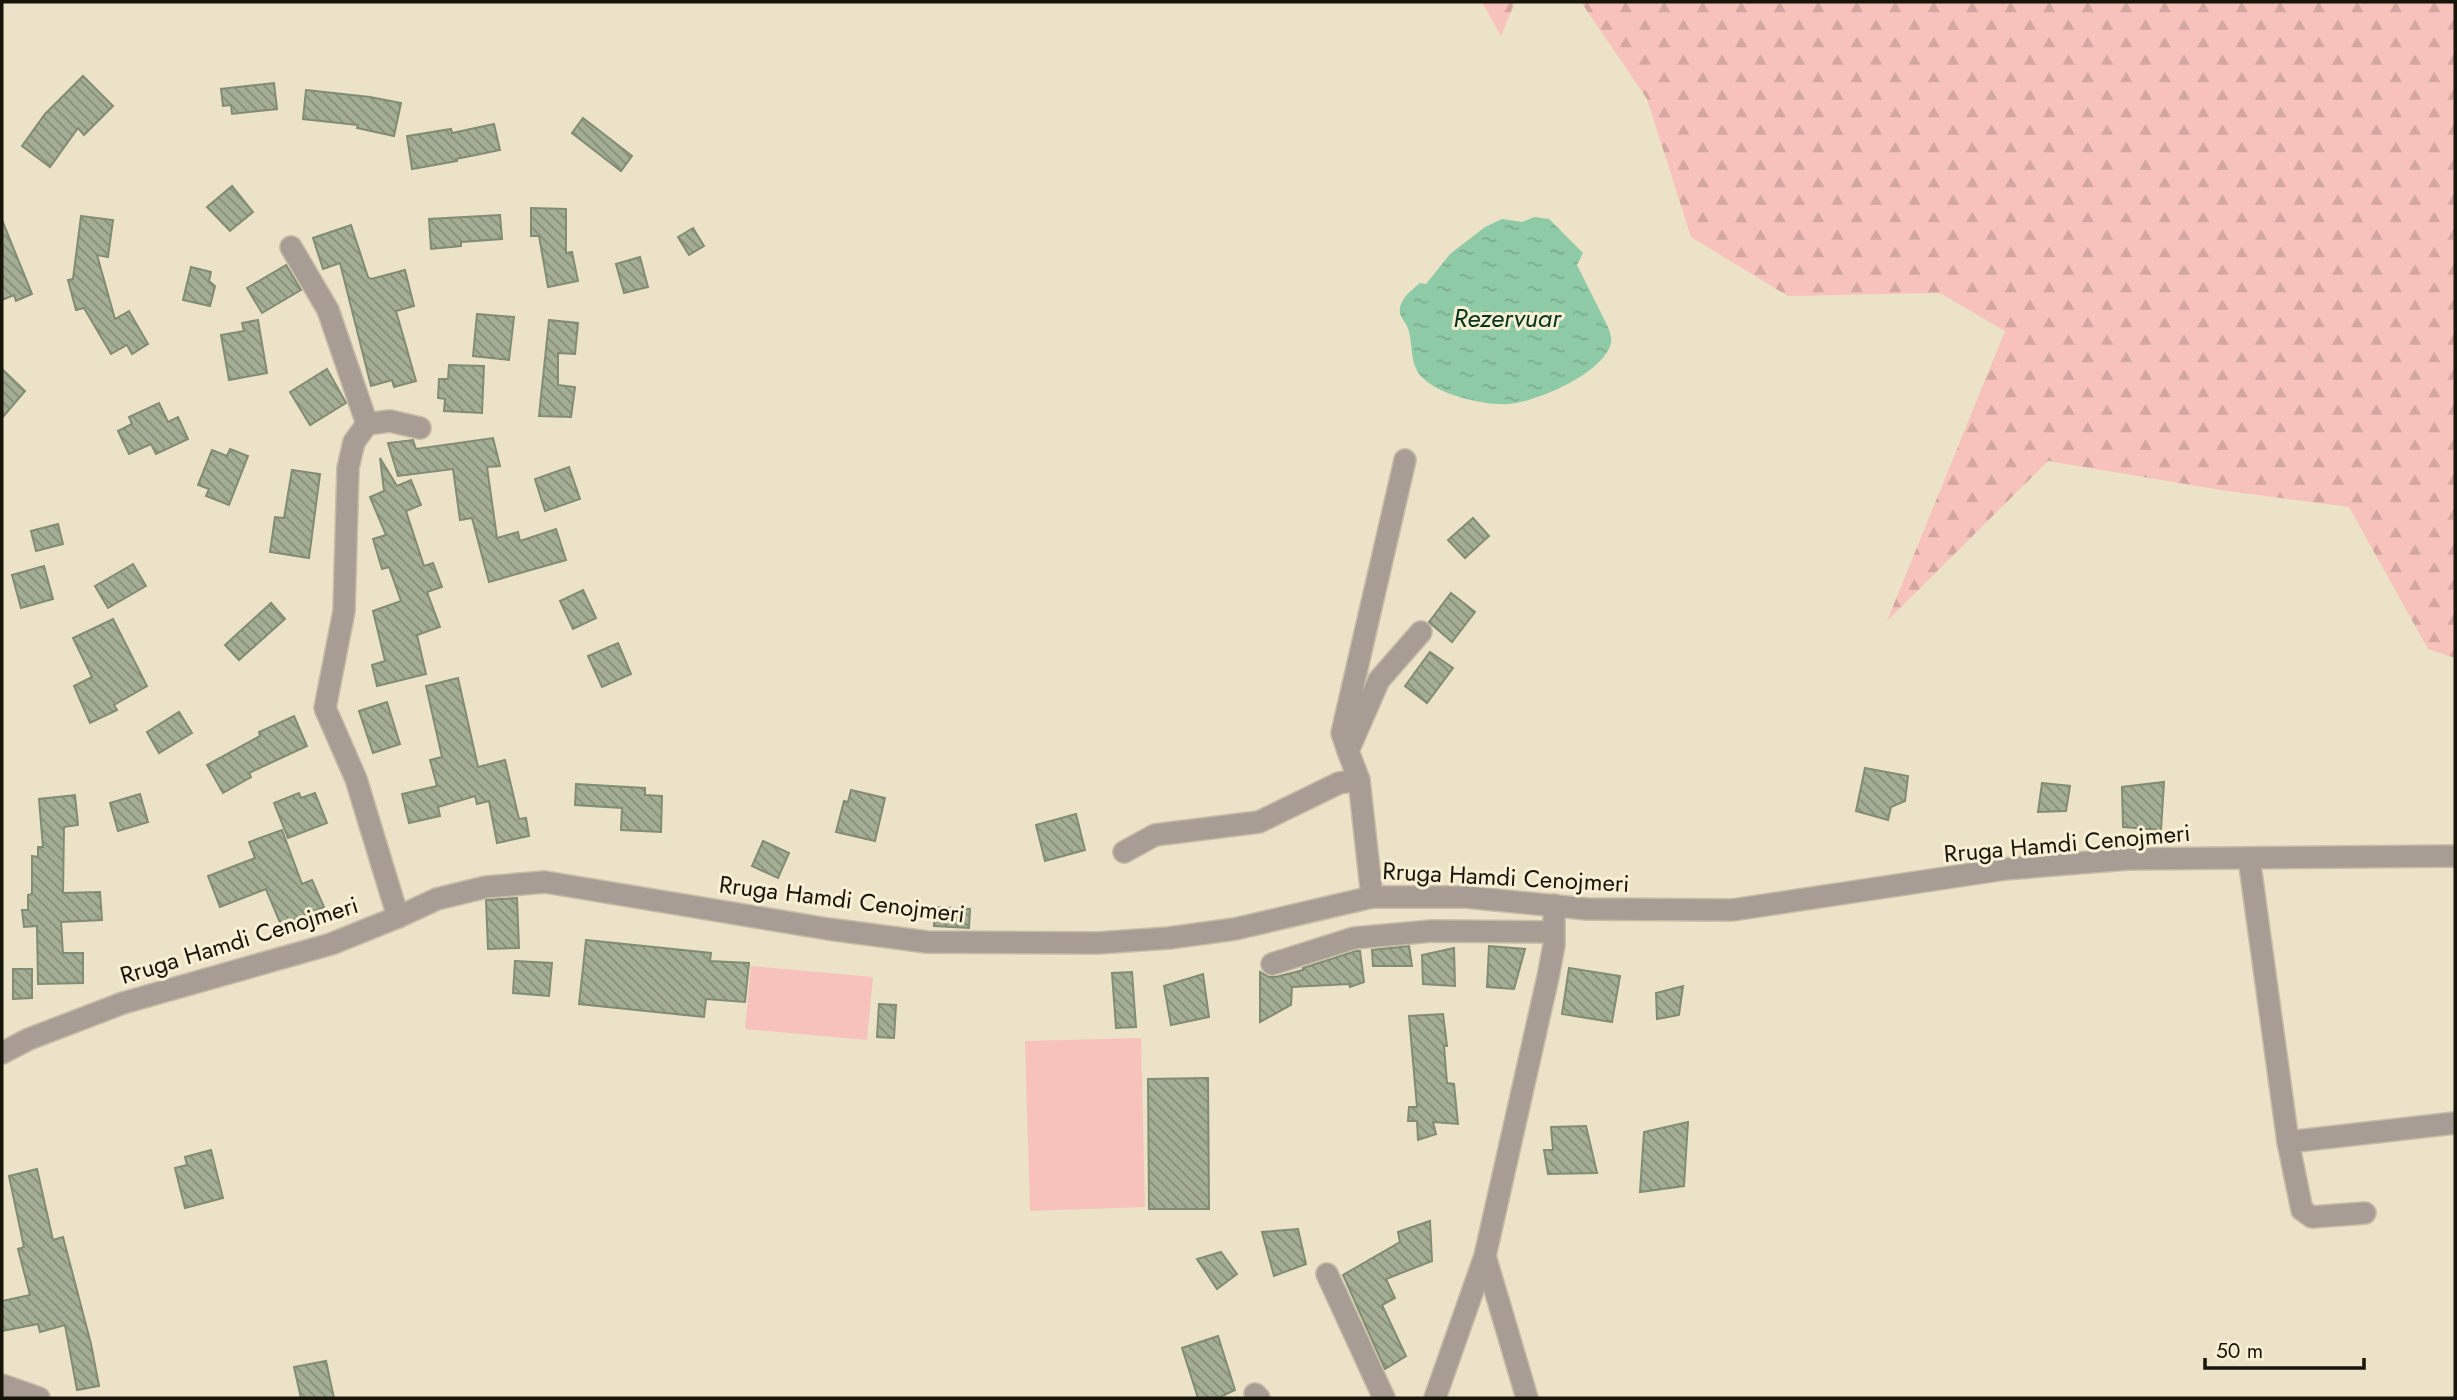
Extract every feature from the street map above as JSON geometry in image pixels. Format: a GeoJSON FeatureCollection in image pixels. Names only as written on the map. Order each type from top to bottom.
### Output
{"type":"FeatureCollection","features":[{"type":"Feature","properties":{"kind":"street"},"geometry":{"type":"LineString","coordinates":[[291,247],[328,310],[367,424]]}},
{"type":"Feature","properties":{"kind":"street"},"geometry":{"type":"LineString","coordinates":[[398,918],[356,779],[325,708],[344,611],[348,468],[354,442],[367,424],[390,421],[420,428]]}},
{"type":"Feature","properties":{"kind":"street"},"geometry":{"type":"LineString","coordinates":[[1372,897],[1359,780],[1342,733],[1405,460]]}},
{"type":"Feature","properties":{"kind":"street"},"geometry":{"type":"LineString","coordinates":[[1348,751],[1379,680],[1421,632]]}},
{"type":"Feature","properties":{"kind":"street"},"geometry":{"type":"LineString","coordinates":[[1124,852],[1155,835],[1259,822],[1339,783],[1359,780]]}},
{"type":"Feature","properties":{"kind":"street","name":"Rruga Hamdi Cenojmeri"},"geometry":{"type":"LineString","coordinates":[[2,1054],[29,1039],[123,1003],[331,944],[398,918],[437,899],[486,887],[545,882],[828,929],[926,942],[1097,943],[1168,938],[1235,929],[1372,897],[1466,897],[1587,909],[1732,910],[2005,869],[2128,859],[2455,856]]}},
{"type":"Feature","properties":{"kind":"street"},"geometry":{"type":"LineString","coordinates":[[2249,858],[2288,1142],[2302,1210],[2312,1217],[2365,1213]]}},
{"type":"Feature","properties":{"kind":"street"},"geometry":{"type":"LineString","coordinates":[[1435,1398],[1485,1256],[1548,977],[1554,945],[1554,905]]}},
{"type":"Feature","properties":{"kind":"street"},"geometry":{"type":"LineString","coordinates":[[1272,964],[1354,938],[1432,931],[1553,932]]}},
{"type":"Feature","properties":{"kind":"street"},"geometry":{"type":"LineString","coordinates":[[2288,1142],[2455,1124]]}},
{"type":"Feature","properties":{"kind":"street"},"geometry":{"type":"LineString","coordinates":[[1485,1256],[1527,1398]]}},
{"type":"Feature","properties":{"kind":"street"},"geometry":{"type":"LineString","coordinates":[[1327,1274],[1384,1398]]}},
{"type":"Feature","properties":{"kind":"street"},"geometry":{"type":"LineString","coordinates":[[2,1385],[39,1398]]}},
{"type":"Feature","properties":{"kind":"green space"},"geometry":{"type":"Polygon","coordinates":[[[1482,2],[1515,2],[1501,36],[1482,2]]]}},
{"type":"Feature","properties":{"kind":"green space"},"geometry":{"type":"Polygon","coordinates":[[[1581,2],[2455,2],[2455,658],[2428,649],[2349,507],[2227,491],[2048,461],[1887,621],[2005,331],[1940,293],[1788,296],[1691,237],[1647,99],[1581,2]]]}},
{"type":"Feature","properties":{"kind":"green space"},"geometry":{"type":"Polygon","coordinates":[[[751,966],[873,977],[867,1040],[745,1029],[751,966]]]}},
{"type":"Feature","properties":{"kind":"green space"},"geometry":{"type":"Polygon","coordinates":[[[1141,1038],[1145,1207],[1030,1211],[1025,1041],[1141,1038]]]}},
{"type":"Feature","properties":{"kind":"water","name":"Rezervuar"},"geometry":{"type":"Polygon","coordinates":[[[1534,217],[1549,219],[1583,253],[1577,265],[1611,335],[1606,354],[1596,365],[1568,384],[1521,402],[1488,403],[1440,390],[1423,378],[1414,362],[1408,329],[1400,313],[1403,300],[1420,283],[1426,284],[1450,254],[1485,227],[1502,219],[1522,222],[1534,217]]]}},
{"type":"Feature","properties":{"kind":"building"},"geometry":{"type":"Polygon","coordinates":[[[83,76],[113,106],[84,135],[78,128],[50,167],[22,146],[45,114],[83,76]]]}},
{"type":"Feature","properties":{"kind":"building"},"geometry":{"type":"Polygon","coordinates":[[[274,83],[277,109],[232,114],[231,105],[223,106],[221,89],[274,83]]]}},
{"type":"Feature","properties":{"kind":"building"},"geometry":{"type":"Polygon","coordinates":[[[306,90],[401,103],[394,136],[357,128],[358,125],[303,119],[306,90]]]}},
{"type":"Feature","properties":{"kind":"building"},"geometry":{"type":"Polygon","coordinates":[[[583,118],[632,156],[621,171],[572,133],[583,118]]]}},
{"type":"Feature","properties":{"kind":"building"},"geometry":{"type":"Polygon","coordinates":[[[494,124],[500,150],[412,169],[407,136],[451,129],[452,133],[494,124]]]}},
{"type":"Feature","properties":{"kind":"building"},"geometry":{"type":"Polygon","coordinates":[[[232,186],[253,212],[230,231],[207,207],[232,186]]]}},
{"type":"Feature","properties":{"kind":"building"},"geometry":{"type":"Polygon","coordinates":[[[531,208],[566,209],[566,253],[572,252],[578,281],[548,287],[539,236],[531,236],[531,208]]]}},
{"type":"Feature","properties":{"kind":"building"},"geometry":{"type":"Polygon","coordinates":[[[500,215],[502,239],[461,242],[461,246],[431,249],[429,219],[500,215]]]}},
{"type":"Feature","properties":{"kind":"building"},"geometry":{"type":"Polygon","coordinates":[[[81,216],[113,220],[108,257],[97,255],[115,319],[129,311],[148,344],[132,354],[127,345],[111,354],[84,308],[76,310],[68,280],[73,279],[81,216]]]}},
{"type":"Feature","properties":{"kind":"building"},"geometry":{"type":"Polygon","coordinates":[[[2,220],[32,294],[16,301],[14,295],[2,300],[2,220]]]}},
{"type":"Feature","properties":{"kind":"building"},"geometry":{"type":"Polygon","coordinates":[[[351,225],[368,277],[371,279],[405,270],[414,306],[396,311],[416,381],[394,387],[392,380],[371,386],[340,263],[323,269],[313,238],[351,225]]]}},
{"type":"Feature","properties":{"kind":"building"},"geometry":{"type":"Polygon","coordinates":[[[693,228],[704,246],[689,255],[678,237],[693,228]]]}},
{"type":"Feature","properties":{"kind":"building"},"geometry":{"type":"Polygon","coordinates":[[[640,257],[648,287],[624,293],[616,264],[640,257]]]}},
{"type":"Feature","properties":{"kind":"building"},"geometry":{"type":"Polygon","coordinates":[[[286,265],[301,290],[262,313],[247,288],[286,265]]]}},
{"type":"Feature","properties":{"kind":"building"},"geometry":{"type":"Polygon","coordinates":[[[191,267],[211,272],[209,281],[215,286],[210,306],[183,300],[191,267]]]}},
{"type":"Feature","properties":{"kind":"building"},"geometry":{"type":"Polygon","coordinates":[[[477,314],[514,317],[509,360],[473,356],[477,314]]]}},
{"type":"Feature","properties":{"kind":"building"},"geometry":{"type":"Polygon","coordinates":[[[258,320],[267,373],[229,380],[221,335],[244,331],[242,323],[258,320]]]}},
{"type":"Feature","properties":{"kind":"building"},"geometry":{"type":"Polygon","coordinates":[[[549,320],[578,323],[575,354],[558,353],[558,385],[575,387],[571,417],[539,416],[549,320]]]}},
{"type":"Feature","properties":{"kind":"building"},"geometry":{"type":"Polygon","coordinates":[[[449,365],[484,366],[482,413],[444,411],[445,399],[438,398],[439,379],[448,379],[449,365]]]}},
{"type":"Feature","properties":{"kind":"building"},"geometry":{"type":"Polygon","coordinates":[[[2,369],[25,391],[2,418],[2,369]]]}},
{"type":"Feature","properties":{"kind":"building"},"geometry":{"type":"Polygon","coordinates":[[[327,369],[346,403],[310,425],[290,392],[327,369]]]}},
{"type":"Feature","properties":{"kind":"building"},"geometry":{"type":"Polygon","coordinates":[[[159,403],[168,422],[178,417],[188,439],[156,454],[151,444],[129,454],[118,431],[132,424],[129,417],[159,403]]]}},
{"type":"Feature","properties":{"kind":"building"},"geometry":{"type":"Polygon","coordinates":[[[493,438],[500,466],[487,467],[497,538],[518,532],[520,541],[556,529],[566,560],[489,582],[472,518],[460,520],[453,469],[398,476],[388,443],[413,440],[416,449],[493,438]]]}},
{"type":"Feature","properties":{"kind":"building"},"geometry":{"type":"Polygon","coordinates":[[[230,449],[248,456],[229,505],[206,496],[209,489],[198,485],[212,450],[227,456],[230,449]]]}},
{"type":"Feature","properties":{"kind":"building"},"geometry":{"type":"Polygon","coordinates":[[[380,458],[397,486],[411,480],[421,505],[406,511],[424,566],[433,563],[442,587],[427,592],[440,627],[417,635],[426,674],[377,686],[372,665],[385,661],[373,611],[401,601],[389,567],[382,569],[373,539],[386,535],[370,497],[384,491],[380,458]]]}},
{"type":"Feature","properties":{"kind":"building"},"geometry":{"type":"Polygon","coordinates":[[[569,467],[580,499],[545,511],[535,479],[569,467]]]}},
{"type":"Feature","properties":{"kind":"building"},"geometry":{"type":"Polygon","coordinates":[[[292,470],[320,474],[309,558],[270,552],[275,517],[284,518],[292,470]]]}},
{"type":"Feature","properties":{"kind":"building"},"geometry":{"type":"Polygon","coordinates":[[[1473,518],[1489,536],[1465,558],[1448,540],[1473,518]]]}},
{"type":"Feature","properties":{"kind":"building"},"geometry":{"type":"Polygon","coordinates":[[[58,524],[63,544],[36,551],[31,531],[58,524]]]}},
{"type":"Feature","properties":{"kind":"building"},"geometry":{"type":"Polygon","coordinates":[[[133,564],[146,586],[108,608],[95,586],[133,564]]]}},
{"type":"Feature","properties":{"kind":"building"},"geometry":{"type":"Polygon","coordinates":[[[44,566],[53,599],[21,608],[12,575],[44,566]]]}},
{"type":"Feature","properties":{"kind":"building"},"geometry":{"type":"Polygon","coordinates":[[[583,590],[596,618],[573,629],[560,601],[583,590]]]}},
{"type":"Feature","properties":{"kind":"building"},"geometry":{"type":"Polygon","coordinates":[[[1451,593],[1475,612],[1452,642],[1429,622],[1451,593]]]}},
{"type":"Feature","properties":{"kind":"building"},"geometry":{"type":"Polygon","coordinates":[[[271,603],[285,619],[239,660],[225,645],[271,603]]]}},
{"type":"Feature","properties":{"kind":"building"},"geometry":{"type":"Polygon","coordinates":[[[113,619],[147,686],[114,705],[117,710],[90,723],[74,686],[92,677],[73,638],[113,619]]]}},
{"type":"Feature","properties":{"kind":"building"},"geometry":{"type":"Polygon","coordinates":[[[618,643],[631,674],[602,687],[588,656],[618,643]]]}},
{"type":"Feature","properties":{"kind":"building"},"geometry":{"type":"Polygon","coordinates":[[[1430,652],[1453,668],[1427,703],[1405,686],[1430,652]]]}},
{"type":"Feature","properties":{"kind":"building"},"geometry":{"type":"Polygon","coordinates":[[[458,678],[478,767],[505,760],[519,819],[526,818],[529,836],[497,843],[489,801],[477,804],[475,796],[438,807],[440,816],[409,823],[402,794],[437,786],[430,760],[442,757],[426,686],[458,678]]]}},
{"type":"Feature","properties":{"kind":"building"},"geometry":{"type":"Polygon","coordinates":[[[387,702],[400,744],[373,753],[359,711],[387,702]]]}},
{"type":"Feature","properties":{"kind":"building"},"geometry":{"type":"Polygon","coordinates":[[[179,712],[192,733],[159,753],[147,732],[179,712]]]}},
{"type":"Feature","properties":{"kind":"building"},"geometry":{"type":"Polygon","coordinates":[[[294,716],[307,746],[249,773],[251,777],[223,793],[207,765],[260,736],[259,732],[294,716]]]}},
{"type":"Feature","properties":{"kind":"building"},"geometry":{"type":"Polygon","coordinates":[[[1865,768],[1908,776],[1905,801],[1891,807],[1888,820],[1856,811],[1865,768]]]}},
{"type":"Feature","properties":{"kind":"building"},"geometry":{"type":"Polygon","coordinates":[[[2164,782],[2161,830],[2123,827],[2122,787],[2164,782]]]}},
{"type":"Feature","properties":{"kind":"building"},"geometry":{"type":"Polygon","coordinates":[[[2042,783],[2070,786],[2066,811],[2038,812],[2042,783]]]}},
{"type":"Feature","properties":{"kind":"building"},"geometry":{"type":"Polygon","coordinates":[[[576,784],[645,788],[645,795],[662,796],[661,832],[621,830],[622,808],[575,805],[576,784]]]}},
{"type":"Feature","properties":{"kind":"building"},"geometry":{"type":"Polygon","coordinates":[[[851,790],[885,798],[875,841],[836,832],[844,801],[848,802],[851,790]]]}},
{"type":"Feature","properties":{"kind":"building"},"geometry":{"type":"Polygon","coordinates":[[[299,793],[301,798],[315,793],[327,823],[288,838],[274,803],[299,793]]]}},
{"type":"Feature","properties":{"kind":"building"},"geometry":{"type":"Polygon","coordinates":[[[140,794],[148,822],[118,831],[110,803],[140,794]]]}},
{"type":"Feature","properties":{"kind":"building"},"geometry":{"type":"Polygon","coordinates":[[[75,795],[78,825],[64,827],[63,893],[100,892],[102,920],[61,922],[63,953],[83,953],[83,983],[38,984],[37,926],[24,927],[22,910],[28,910],[28,895],[32,894],[32,856],[38,857],[38,847],[43,847],[39,799],[75,795]]]}},
{"type":"Feature","properties":{"kind":"building"},"geometry":{"type":"Polygon","coordinates":[[[1076,814],[1085,850],[1045,861],[1036,825],[1076,814]]]}},
{"type":"Feature","properties":{"kind":"building"},"geometry":{"type":"Polygon","coordinates":[[[282,830],[302,884],[312,880],[324,907],[281,925],[266,889],[220,907],[208,876],[255,858],[249,842],[282,830]]]}},
{"type":"Feature","properties":{"kind":"building"},"geometry":{"type":"Polygon","coordinates":[[[763,841],[789,853],[778,878],[752,866],[763,841]]]}},
{"type":"Feature","properties":{"kind":"building"},"geometry":{"type":"Polygon","coordinates":[[[517,898],[519,948],[488,949],[486,900],[517,898]]]}},
{"type":"Feature","properties":{"kind":"building"},"geometry":{"type":"Polygon","coordinates":[[[935,907],[970,909],[969,928],[934,926],[935,907]]]}},
{"type":"Feature","properties":{"kind":"building"},"geometry":{"type":"Polygon","coordinates":[[[586,940],[711,953],[710,961],[749,963],[745,1002],[706,999],[704,1017],[579,1004],[586,940]]]}},
{"type":"Feature","properties":{"kind":"building"},"geometry":{"type":"Polygon","coordinates":[[[1409,946],[1412,966],[1373,966],[1372,950],[1409,946]]]}},
{"type":"Feature","properties":{"kind":"building"},"geometry":{"type":"Polygon","coordinates":[[[1489,946],[1525,949],[1514,989],[1487,987],[1489,946]]]}},
{"type":"Feature","properties":{"kind":"building"},"geometry":{"type":"Polygon","coordinates":[[[1454,948],[1455,986],[1423,984],[1422,955],[1454,948]]]}},
{"type":"Feature","properties":{"kind":"building"},"geometry":{"type":"Polygon","coordinates":[[[1360,951],[1364,982],[1350,987],[1349,984],[1292,987],[1291,1005],[1260,1022],[1260,972],[1276,977],[1360,951]]]}},
{"type":"Feature","properties":{"kind":"building"},"geometry":{"type":"Polygon","coordinates":[[[515,961],[552,963],[549,996],[513,993],[515,961]]]}},
{"type":"Feature","properties":{"kind":"building"},"geometry":{"type":"Polygon","coordinates":[[[1569,968],[1620,976],[1612,1022],[1562,1014],[1569,968]]]}},
{"type":"Feature","properties":{"kind":"building"},"geometry":{"type":"Polygon","coordinates":[[[13,969],[32,969],[32,998],[13,999],[13,969]]]}},
{"type":"Feature","properties":{"kind":"building"},"geometry":{"type":"Polygon","coordinates":[[[1132,972],[1136,1027],[1116,1028],[1112,973],[1132,972]]]}},
{"type":"Feature","properties":{"kind":"building"},"geometry":{"type":"Polygon","coordinates":[[[1203,974],[1209,1017],[1171,1025],[1164,986],[1203,974]]]}},
{"type":"Feature","properties":{"kind":"building"},"geometry":{"type":"Polygon","coordinates":[[[1683,986],[1679,1015],[1657,1019],[1656,993],[1683,986]]]}},
{"type":"Feature","properties":{"kind":"building"},"geometry":{"type":"Polygon","coordinates":[[[879,1004],[896,1005],[894,1038],[877,1037],[879,1004]]]}},
{"type":"Feature","properties":{"kind":"building"},"geometry":{"type":"Polygon","coordinates":[[[1443,1014],[1447,1046],[1444,1046],[1447,1083],[1454,1084],[1458,1124],[1433,1122],[1436,1134],[1418,1140],[1417,1121],[1408,1121],[1409,1107],[1417,1107],[1409,1016],[1443,1014]]]}},
{"type":"Feature","properties":{"kind":"building"},"geometry":{"type":"Polygon","coordinates":[[[1208,1078],[1209,1209],[1149,1209],[1148,1079],[1208,1078]]]}},
{"type":"Feature","properties":{"kind":"building"},"geometry":{"type":"Polygon","coordinates":[[[1688,1122],[1684,1186],[1640,1192],[1644,1132],[1688,1122]]]}},
{"type":"Feature","properties":{"kind":"building"},"geometry":{"type":"Polygon","coordinates":[[[1586,1126],[1597,1173],[1548,1174],[1544,1150],[1553,1150],[1551,1127],[1586,1126]]]}},
{"type":"Feature","properties":{"kind":"building"},"geometry":{"type":"Polygon","coordinates":[[[211,1150],[223,1198],[185,1208],[175,1168],[187,1165],[185,1157],[211,1150]]]}},
{"type":"Feature","properties":{"kind":"building"},"geometry":{"type":"Polygon","coordinates":[[[37,1169],[53,1240],[63,1237],[99,1386],[77,1390],[65,1325],[40,1332],[38,1324],[2,1331],[2,1301],[30,1295],[18,1249],[24,1247],[9,1176],[37,1169]]]}},
{"type":"Feature","properties":{"kind":"building"},"geometry":{"type":"Polygon","coordinates":[[[1430,1221],[1432,1261],[1386,1279],[1395,1298],[1382,1305],[1406,1356],[1385,1369],[1343,1275],[1400,1242],[1398,1232],[1430,1221]]]}},
{"type":"Feature","properties":{"kind":"building"},"geometry":{"type":"Polygon","coordinates":[[[1298,1229],[1306,1264],[1274,1276],[1262,1232],[1298,1229]]]}},
{"type":"Feature","properties":{"kind":"building"},"geometry":{"type":"Polygon","coordinates":[[[1221,1252],[1237,1274],[1217,1289],[1197,1259],[1221,1252]]]}},
{"type":"Feature","properties":{"kind":"building"},"geometry":{"type":"Polygon","coordinates":[[[1218,1336],[1235,1390],[1218,1398],[1198,1398],[1182,1348],[1218,1336]]]}},
{"type":"Feature","properties":{"kind":"building"},"geometry":{"type":"Polygon","coordinates":[[[326,1361],[334,1398],[301,1398],[294,1367],[326,1361]]]}}]}
